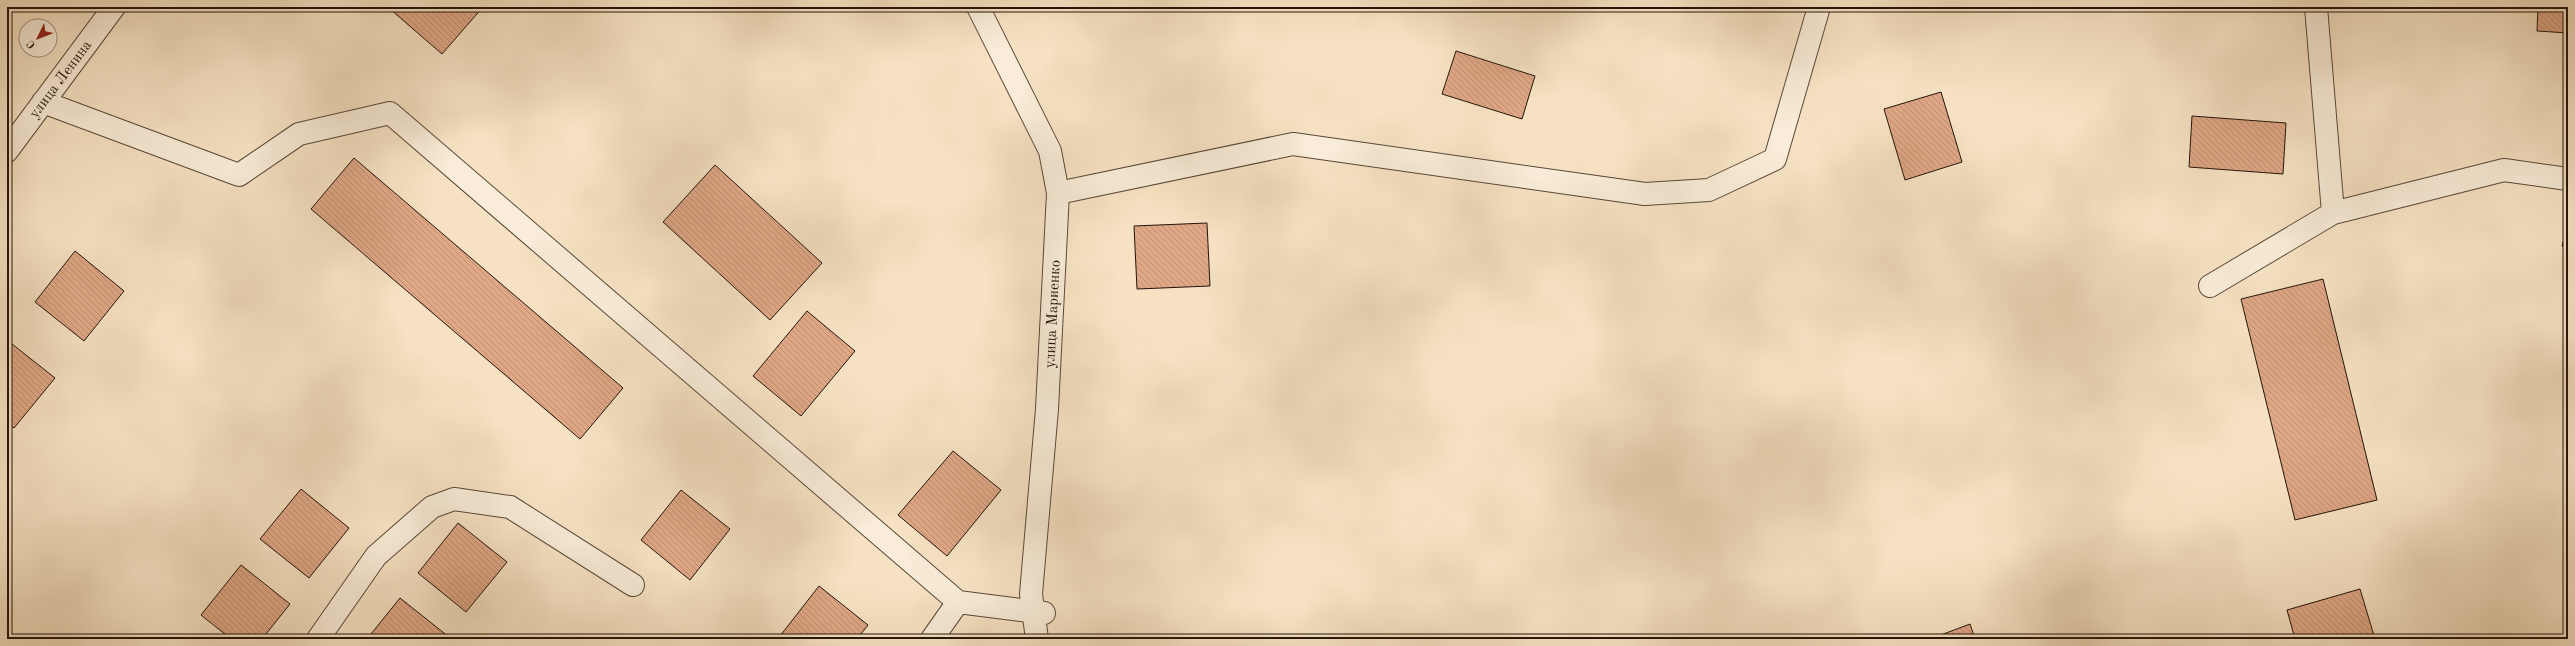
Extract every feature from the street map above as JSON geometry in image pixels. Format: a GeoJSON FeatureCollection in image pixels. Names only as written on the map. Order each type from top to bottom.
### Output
{"type":"FeatureCollection","features":[{"type":"Feature","properties":{"kind":"street","name":"улица Ленина"},"geometry":{"type":"LineString","coordinates":[[7,150],[114,7]]}},
{"type":"Feature","properties":{"kind":"street","name":"улица Мариенко"},"geometry":{"type":"LineString","coordinates":[[978,7],[1050,150],[1058,193],[1047,409],[1031,594],[1039,612],[1037,639]]}},
{"type":"Feature","properties":{"kind":"street"},"geometry":{"type":"LineString","coordinates":[[1058,193],[1293,144],[1645,194],[1709,190],[1775,159],[1819,7]]}},
{"type":"Feature","properties":{"kind":"street"},"geometry":{"type":"LineString","coordinates":[[2316,7],[2332,213]]}},
{"type":"Feature","properties":{"kind":"street"},"geometry":{"type":"LineString","coordinates":[[43,102],[239,175],[299,134],[390,114],[958,602],[1039,612]]}},
{"type":"Feature","properties":{"kind":"street"},"geometry":{"type":"LineString","coordinates":[[2210,286],[2332,213],[2504,170],[2568,179]]}},
{"type":"Feature","properties":{"kind":"street"},"geometry":{"type":"LineString","coordinates":[[318,639],[376,556],[432,507],[454,498],[510,507],[633,585]]}},
{"type":"Feature","properties":{"kind":"street"},"geometry":{"type":"LineString","coordinates":[[932,639],[958,602]]}},
{"type":"Feature","properties":{"kind":"building"},"geometry":{"type":"Polygon","coordinates":[[[391,7],[483,7],[442,54],[390,9],[391,7]]]}},
{"type":"Feature","properties":{"kind":"building"},"geometry":{"type":"Polygon","coordinates":[[[2538,7],[2568,7],[2568,33],[2537,31],[2538,7]]]}},
{"type":"Feature","properties":{"kind":"building"},"geometry":{"type":"Polygon","coordinates":[[[1456,51],[1535,76],[1522,119],[1442,94],[1456,51]]]}},
{"type":"Feature","properties":{"kind":"building"},"geometry":{"type":"Polygon","coordinates":[[[1941,92],[1962,162],[1905,180],[1884,109],[1941,92]]]}},
{"type":"Feature","properties":{"kind":"building"},"geometry":{"type":"Polygon","coordinates":[[[2192,116],[2286,123],[2283,174],[2189,167],[2192,116]]]}},
{"type":"Feature","properties":{"kind":"building"},"geometry":{"type":"Polygon","coordinates":[[[354,158],[623,388],[580,439],[311,209],[354,158]]]}},
{"type":"Feature","properties":{"kind":"building"},"geometry":{"type":"Polygon","coordinates":[[[715,165],[822,263],[770,320],[663,222],[715,165]]]}},
{"type":"Feature","properties":{"kind":"building"},"geometry":{"type":"Polygon","coordinates":[[[1207,223],[1210,286],[1137,289],[1134,226],[1207,223]]]}},
{"type":"Feature","properties":{"kind":"building"},"geometry":{"type":"Polygon","coordinates":[[[2568,224],[2568,247],[2562,246],[2568,224]]]}},
{"type":"Feature","properties":{"kind":"building"},"geometry":{"type":"Polygon","coordinates":[[[75,251],[124,291],[84,341],[35,302],[75,251]]]}},
{"type":"Feature","properties":{"kind":"building"},"geometry":{"type":"Polygon","coordinates":[[[2323,279],[2377,500],[2295,520],[2241,299],[2323,279]]]}},
{"type":"Feature","properties":{"kind":"building"},"geometry":{"type":"Polygon","coordinates":[[[807,311],[855,351],[801,416],[753,376],[807,311]]]}},
{"type":"Feature","properties":{"kind":"building"},"geometry":{"type":"Polygon","coordinates":[[[7,340],[55,378],[14,428],[7,422],[7,340]]]}},
{"type":"Feature","properties":{"kind":"building"},"geometry":{"type":"Polygon","coordinates":[[[953,451],[1001,490],[947,556],[898,515],[953,451]]]}},
{"type":"Feature","properties":{"kind":"building"},"geometry":{"type":"Polygon","coordinates":[[[301,489],[349,528],[309,578],[260,539],[301,489]]]}},
{"type":"Feature","properties":{"kind":"building"},"geometry":{"type":"Polygon","coordinates":[[[681,490],[730,529],[690,580],[641,540],[681,490]]]}},
{"type":"Feature","properties":{"kind":"building"},"geometry":{"type":"Polygon","coordinates":[[[458,523],[507,562],[466,612],[418,573],[458,523]]]}},
{"type":"Feature","properties":{"kind":"building"},"geometry":{"type":"Polygon","coordinates":[[[241,565],[290,604],[262,639],[231,639],[201,615],[241,565]]]}},
{"type":"Feature","properties":{"kind":"building"},"geometry":{"type":"Polygon","coordinates":[[[819,586],[868,625],[857,639],[784,639],[780,636],[819,586]]]}},
{"type":"Feature","properties":{"kind":"building"},"geometry":{"type":"Polygon","coordinates":[[[2360,589],[2375,639],[2295,639],[2287,610],[2360,589]]]}},
{"type":"Feature","properties":{"kind":"building"},"geometry":{"type":"Polygon","coordinates":[[[400,598],[449,637],[447,639],[367,639],[400,598]]]}},
{"type":"Feature","properties":{"kind":"building"},"geometry":{"type":"Polygon","coordinates":[[[1970,624],[1975,639],[1930,639],[1970,624]]]}}]}
